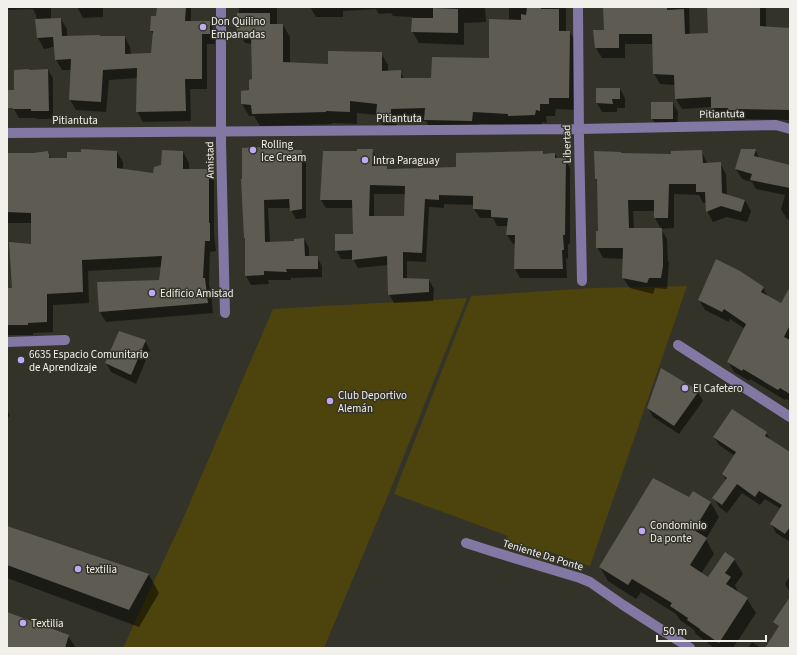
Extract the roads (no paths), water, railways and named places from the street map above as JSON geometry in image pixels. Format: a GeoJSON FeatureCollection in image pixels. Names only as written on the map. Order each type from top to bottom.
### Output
{"type":"FeatureCollection","features":[{"type":"Feature","properties":{"kind":"street","name":"Amistad"},"geometry":{"type":"LineString","coordinates":[[220,7],[225,313]]}},
{"type":"Feature","properties":{"kind":"street","name":"Libertad"},"geometry":{"type":"LineString","coordinates":[[578,7],[582,281]]}},
{"type":"Feature","properties":{"kind":"street","name":"Pitiantuta"},"geometry":{"type":"LineString","coordinates":[[7,133],[579,129],[776,125],[790,129]]}},
{"type":"Feature","properties":{"kind":"street"},"geometry":{"type":"LineString","coordinates":[[7,342],[65,340]]}},
{"type":"Feature","properties":{"kind":"street"},"geometry":{"type":"LineString","coordinates":[[678,345],[790,417]]}},
{"type":"Feature","properties":{"kind":"street","name":"Teniente Da Ponte"},"geometry":{"type":"LineString","coordinates":[[466,543],[590,582],[690,648]]}},
{"type":"Feature","properties":{"kind":"place","name":"Don Quilino Empanadas"},"geometry":{"type":"Point","coordinates":[203,27]}},
{"type":"Feature","properties":{"kind":"place","name":"Rolling Ice Cream"},"geometry":{"type":"Point","coordinates":[253,150]}},
{"type":"Feature","properties":{"kind":"place","name":"Intra Paraguay"},"geometry":{"type":"Point","coordinates":[365,160]}},
{"type":"Feature","properties":{"kind":"place","name":"Edificio Amistad"},"geometry":{"type":"Point","coordinates":[152,293]}},
{"type":"Feature","properties":{"kind":"place","name":"6635 Espacio Comunitario de Aprendizaje"},"geometry":{"type":"Point","coordinates":[21,360]}},
{"type":"Feature","properties":{"kind":"place","name":"El Cafetero"},"geometry":{"type":"Point","coordinates":[685,388]}},
{"type":"Feature","properties":{"kind":"place","name":"Club Deportivo Alemán"},"geometry":{"type":"Point","coordinates":[330,401]}},
{"type":"Feature","properties":{"kind":"place","name":"Condominio Da ponte"},"geometry":{"type":"Point","coordinates":[642,531]}},
{"type":"Feature","properties":{"kind":"place","name":"textilia"},"geometry":{"type":"Point","coordinates":[78,569]}},
{"type":"Feature","properties":{"kind":"place","name":"Textilia"},"geometry":{"type":"Point","coordinates":[23,623]}}]}
